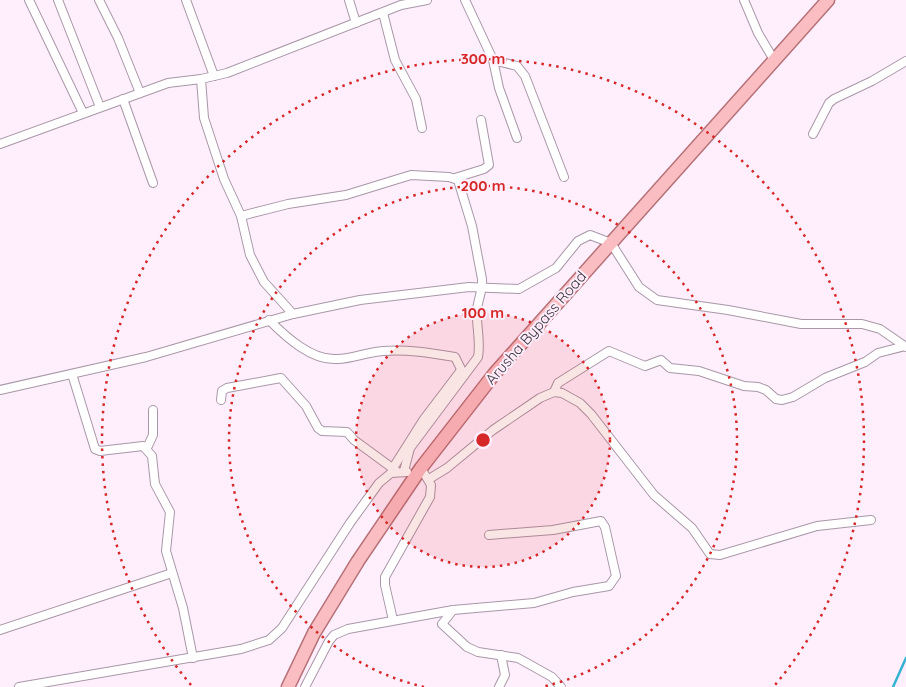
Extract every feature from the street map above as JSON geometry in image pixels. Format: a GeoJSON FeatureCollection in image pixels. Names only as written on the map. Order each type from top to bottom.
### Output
{"type":"FeatureCollection","features":[{"type":"Feature","properties":{"kind":"main road","name":"Arusha Bypass Road"},"geometry":{"type":"LineString","coordinates":[[288,687],[314,633],[358,561],[406,471],[828,0]]}},
{"type":"Feature","properties":{"kind":"street"},"geometry":{"type":"LineString","coordinates":[[29,0],[83,113]]}},
{"type":"Feature","properties":{"kind":"street"},"geometry":{"type":"LineString","coordinates":[[58,0],[100,106]]}},
{"type":"Feature","properties":{"kind":"street"},"geometry":{"type":"LineString","coordinates":[[98,0],[118,38],[140,93]]}},
{"type":"Feature","properties":{"kind":"street"},"geometry":{"type":"LineString","coordinates":[[186,0],[214,76]]}},
{"type":"Feature","properties":{"kind":"street"},"geometry":{"type":"LineString","coordinates":[[349,0],[356,23]]}},
{"type":"Feature","properties":{"kind":"street"},"geometry":{"type":"LineString","coordinates":[[0,144],[100,106],[123,100],[175,81],[214,76],[383,13],[407,1],[427,0]]}},
{"type":"Feature","properties":{"kind":"street"},"geometry":{"type":"LineString","coordinates":[[464,0],[493,60],[499,88],[517,138]]}},
{"type":"Feature","properties":{"kind":"street"},"geometry":{"type":"LineString","coordinates":[[744,0],[758,33],[774,60]]}},
{"type":"Feature","properties":{"kind":"street"},"geometry":{"type":"LineString","coordinates":[[383,13],[395,60],[416,100],[422,128]]}},
{"type":"Feature","properties":{"kind":"street"},"geometry":{"type":"LineString","coordinates":[[493,60],[517,66],[525,76],[564,177]]}},
{"type":"Feature","properties":{"kind":"street"},"geometry":{"type":"LineString","coordinates":[[813,134],[829,103],[834,99],[872,81],[906,61]]}},
{"type":"Feature","properties":{"kind":"street"},"geometry":{"type":"LineString","coordinates":[[201,79],[204,118],[224,179],[241,216],[250,255],[264,282],[293,314]]}},
{"type":"Feature","properties":{"kind":"street"},"geometry":{"type":"LineString","coordinates":[[123,100],[153,183]]}},
{"type":"Feature","properties":{"kind":"street"},"geometry":{"type":"LineString","coordinates":[[241,216],[288,204],[346,195],[411,175],[455,178],[484,169],[489,166],[481,120]]}},
{"type":"Feature","properties":{"kind":"street"},"geometry":{"type":"LineString","coordinates":[[406,471],[410,448],[478,357],[480,341],[477,310],[483,287],[472,226],[460,183],[455,178]]}},
{"type":"Feature","properties":{"kind":"street"},"geometry":{"type":"LineString","coordinates":[[0,390],[146,357],[293,314],[398,294],[483,287],[512,289],[525,287],[556,268],[574,245],[587,236],[611,243],[639,287],[657,300],[728,310],[801,324],[862,324],[880,329],[905,346]]}},
{"type":"Feature","properties":{"kind":"street"},"geometry":{"type":"LineString","coordinates":[[270,320],[290,340],[326,358],[342,359],[381,351],[405,350],[455,358],[458,361],[461,369],[459,373],[419,426],[406,471]]}},
{"type":"Feature","properties":{"kind":"street"},"geometry":{"type":"LineString","coordinates":[[554,392],[558,383],[609,351],[645,366],[661,360],[670,368],[699,371],[744,386],[758,387],[766,390],[776,399],[782,400],[794,397],[812,384],[865,362],[878,353],[905,346]]}},
{"type":"Feature","properties":{"kind":"street"},"geometry":{"type":"LineString","coordinates":[[72,374],[95,449],[100,451],[143,446],[147,448],[152,456],[157,490],[170,512],[166,551],[183,608],[193,658]]}},
{"type":"Feature","properties":{"kind":"street"},"geometry":{"type":"LineString","coordinates":[[221,400],[222,391],[227,388],[281,378],[306,406],[318,428],[322,431],[347,432],[354,440],[406,471],[429,479]]}},
{"type":"Feature","properties":{"kind":"street"},"geometry":{"type":"LineString","coordinates":[[429,479],[447,468],[493,430],[540,398],[554,392],[570,396],[591,414],[654,495],[692,528],[710,554],[720,555],[817,526],[870,520]]}},
{"type":"Feature","properties":{"kind":"street"},"geometry":{"type":"LineString","coordinates":[[147,448],[153,436],[153,410]]}},
{"type":"Feature","properties":{"kind":"street"},"geometry":{"type":"LineString","coordinates":[[19,687],[251,647],[276,635],[379,483],[387,476],[406,471]]}},
{"type":"Feature","properties":{"kind":"street"},"geometry":{"type":"LineString","coordinates":[[393,620],[385,577],[430,497],[432,490],[429,479]]}},
{"type":"Feature","properties":{"kind":"street"},"geometry":{"type":"LineString","coordinates":[[305,687],[334,636],[348,629],[452,610],[534,603],[573,592],[609,586],[616,576],[605,527],[600,521],[553,530],[489,535]]}},
{"type":"Feature","properties":{"kind":"street"},"geometry":{"type":"LineString","coordinates":[[0,630],[172,572]]}},
{"type":"Feature","properties":{"kind":"street"},"geometry":{"type":"LineString","coordinates":[[452,610],[442,624],[457,640],[478,652],[518,658],[552,677],[561,687]]}},
{"type":"Feature","properties":{"kind":"street"},"geometry":{"type":"LineString","coordinates":[[499,687],[505,675],[501,654]]}},
{"type":"Feature","properties":{"kind":"waterway"},"geometry":{"type":"LineString","coordinates":[[893,687],[906,658]]}}]}
